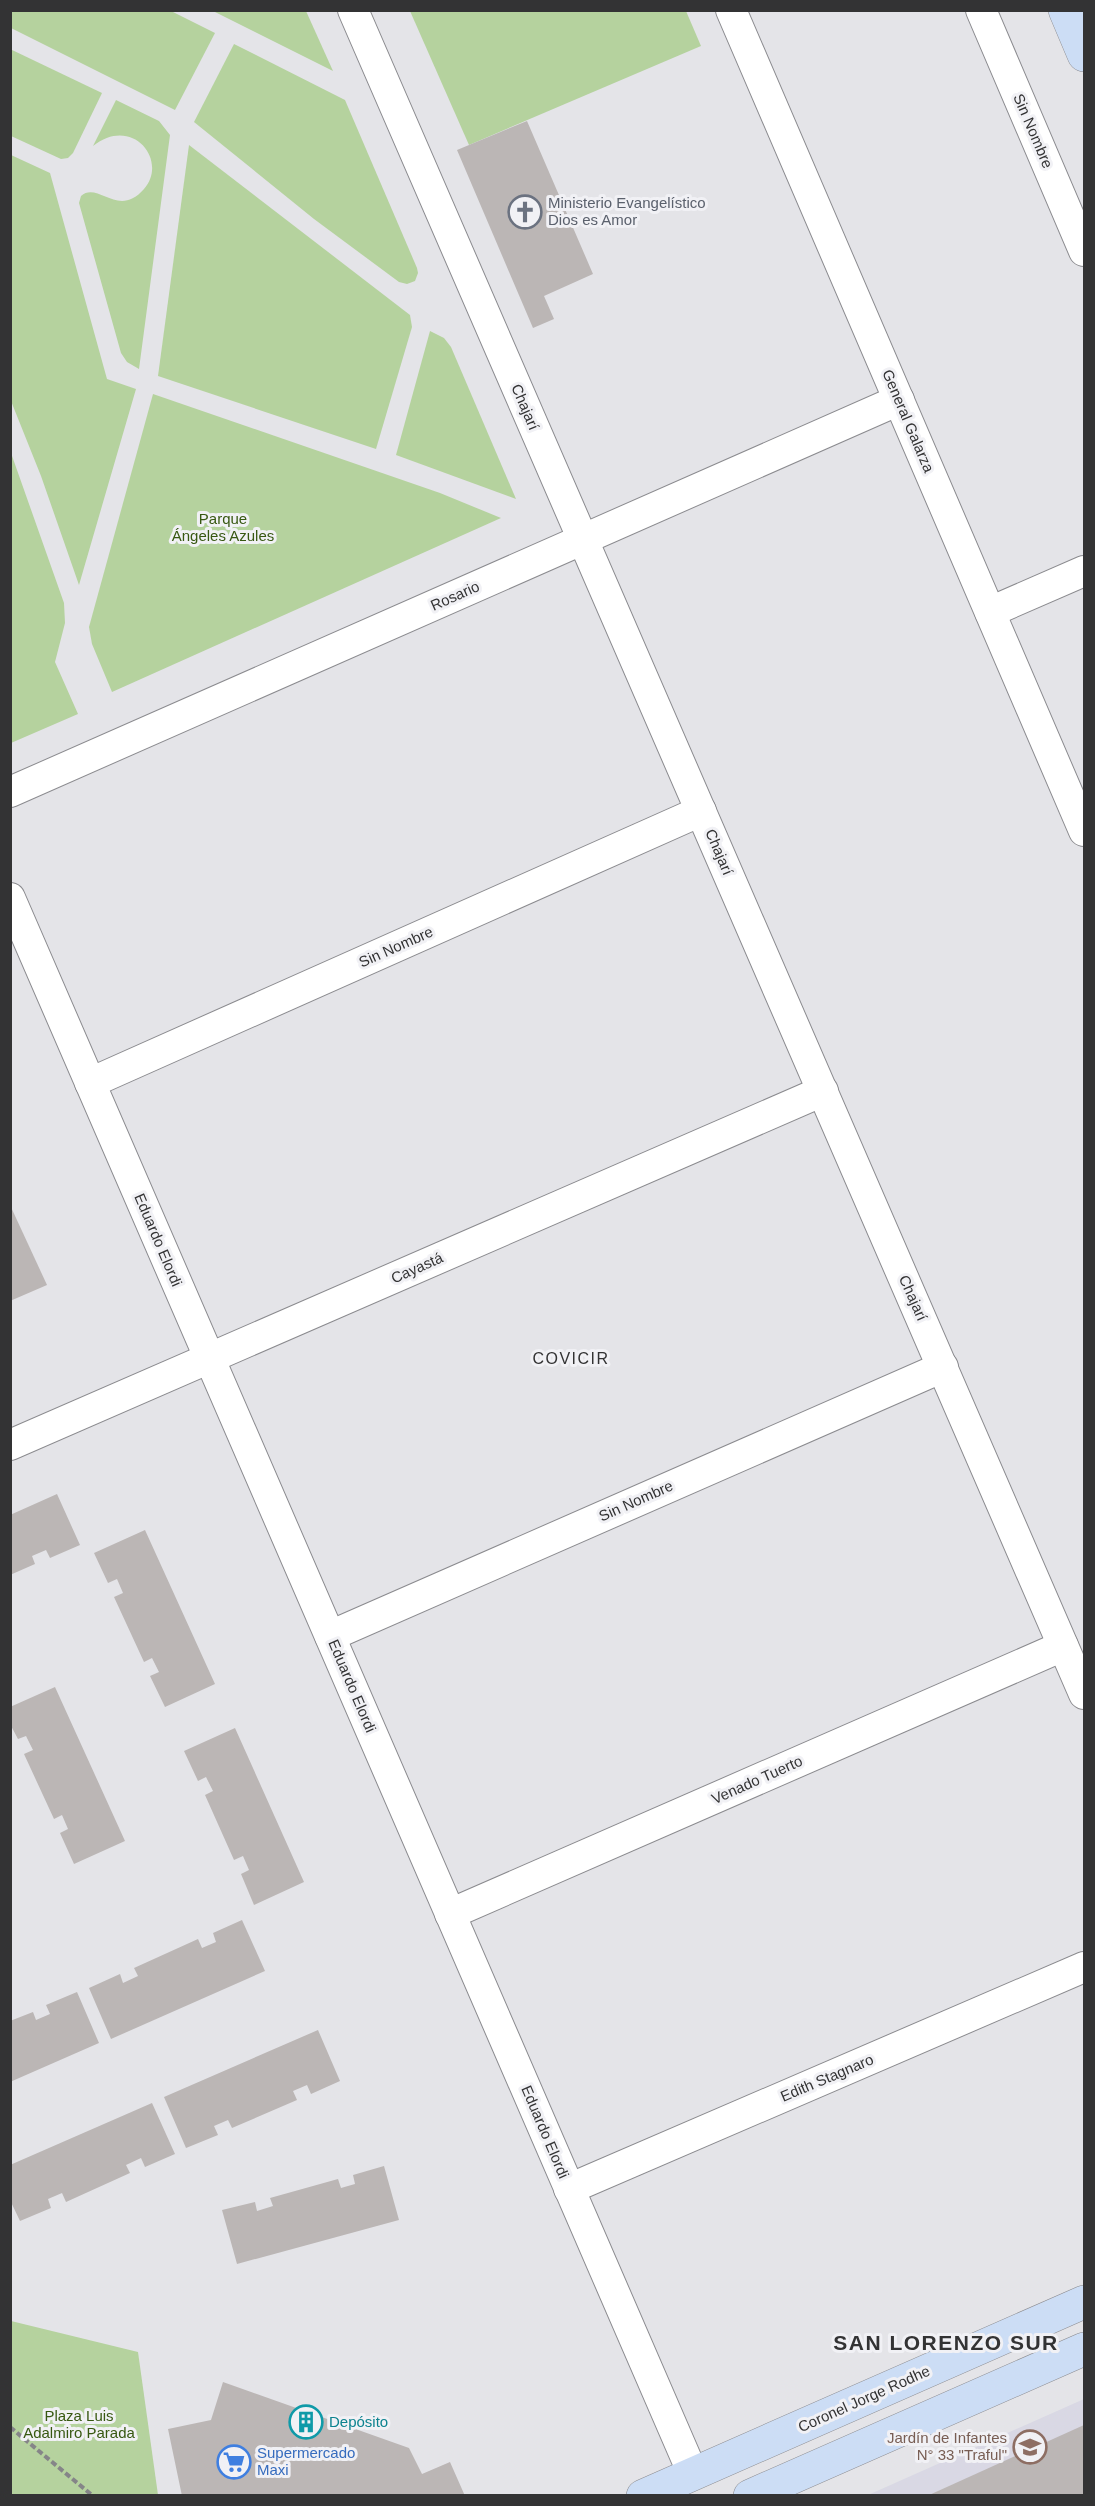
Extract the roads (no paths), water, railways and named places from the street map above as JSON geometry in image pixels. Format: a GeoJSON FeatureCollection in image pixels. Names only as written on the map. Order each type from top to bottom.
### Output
{"type":"FeatureCollection","features":[{"type":"Feature","properties":{"kind":"main road"},"geometry":{"type":"LineString","coordinates":[[1065,10],[1084,55]]}},
{"type":"Feature","properties":{"kind":"main road","name":"Coronel Jorge Rodhe"},"geometry":{"type":"LineString","coordinates":[[644,2496],[1084,2302]]}},
{"type":"Feature","properties":{"kind":"main road"},"geometry":{"type":"LineString","coordinates":[[750,2496],[1084,2349]]}},
{"type":"Feature","properties":{"kind":"street","name":"Chajarí"},"geometry":{"type":"LineString","coordinates":[[353,10],[1084,1694]]}},
{"type":"Feature","properties":{"kind":"street","name":"General Galarza"},"geometry":{"type":"LineString","coordinates":[[731,10],[1084,831]]}},
{"type":"Feature","properties":{"kind":"street","name":"Sin Nombre"},"geometry":{"type":"LineString","coordinates":[[981,10],[1084,252]]}},
{"type":"Feature","properties":{"kind":"street","name":"Rosario"},"geometry":{"type":"LineString","coordinates":[[10,792],[899,400]]}},
{"type":"Feature","properties":{"kind":"street"},"geometry":{"type":"LineString","coordinates":[[990,612],[1084,571]]}},
{"type":"Feature","properties":{"kind":"street","name":"Sin Nombre"},"geometry":{"type":"LineString","coordinates":[[90,1083],[701,811]]}},
{"type":"Feature","properties":{"kind":"street","name":"Eduardo Elordi"},"geometry":{"type":"LineString","coordinates":[[10,898],[693,2474]]}},
{"type":"Feature","properties":{"kind":"street","name":"Cayastá"},"geometry":{"type":"LineString","coordinates":[[10,1445],[823,1091]]}},
{"type":"Feature","properties":{"kind":"street","name":"Sin Nombre"},"geometry":{"type":"LineString","coordinates":[[330,1636],[943,1367]]}},
{"type":"Feature","properties":{"kind":"street","name":"Venado Tuerto"},"geometry":{"type":"LineString","coordinates":[[450,1914],[1063,1646]]}},
{"type":"Feature","properties":{"kind":"street","name":"Edith Stagnaro"},"geometry":{"type":"LineString","coordinates":[[569,2189],[1084,1967]]}},
{"type":"Feature","properties":{"kind":"place","name":"Ministerio Evangelístico Dios es Amor"},"geometry":{"type":"Point","coordinates":[525,212]}},
{"type":"Feature","properties":{"kind":"place","name":"Depósito"},"geometry":{"type":"Point","coordinates":[306,2422]}},
{"type":"Feature","properties":{"kind":"place","name":"Jardín de Infantes N° 33 \"Traful\""},"geometry":{"type":"Point","coordinates":[1030,2447]}},
{"type":"Feature","properties":{"kind":"place","name":"Supermercado Maxi"},"geometry":{"type":"Point","coordinates":[234,2462]}},
{"type":"Feature","properties":{"kind":"district","name":"COVICIR"},"geometry":{"type":"Point","coordinates":[571,1358]}},
{"type":"Feature","properties":{"kind":"district","name":"SAN LORENZO SUR"},"geometry":{"type":"Point","coordinates":[946,2343]}},
{"type":"Feature","properties":{"kind":"park label","name":"Parque Ángeles Azules"},"geometry":{"type":"Point","coordinates":[223,528]}},
{"type":"Feature","properties":{"kind":"park label","name":"Plaza Luis Adalmiro Parada"},"geometry":{"type":"Point","coordinates":[79,2424]}}]}
